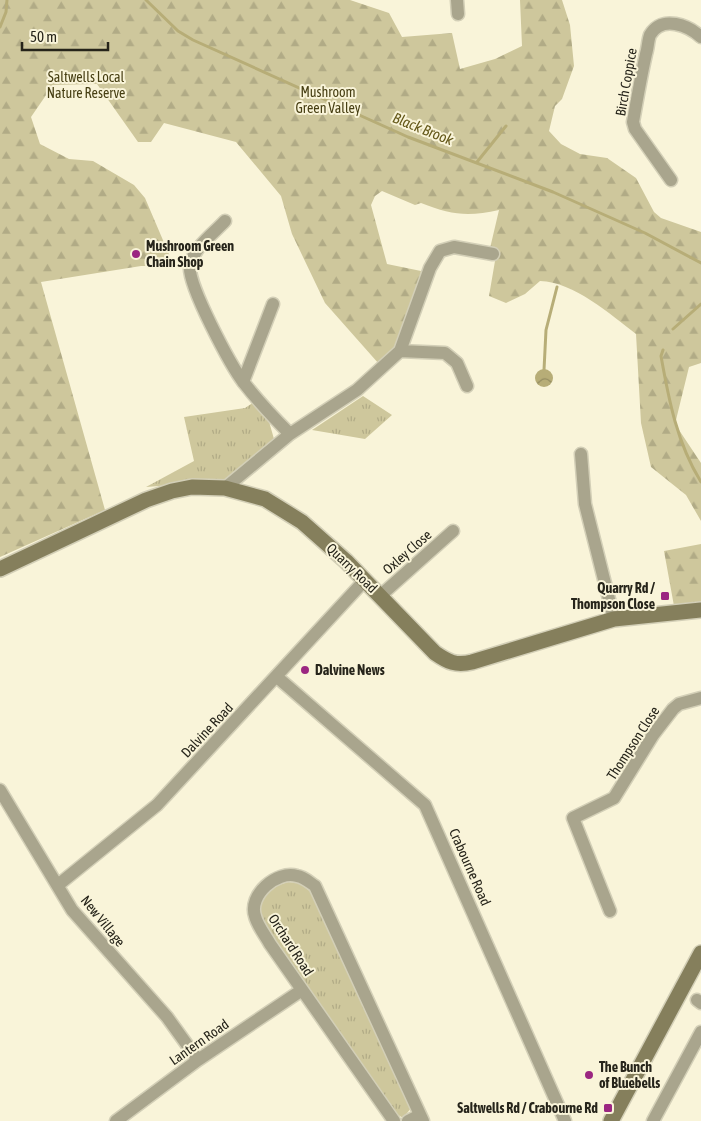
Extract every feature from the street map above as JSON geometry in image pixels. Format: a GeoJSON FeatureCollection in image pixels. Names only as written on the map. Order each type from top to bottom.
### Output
{"type":"FeatureCollection","features":[{"type":"Feature","properties":{"kind":"street"},"geometry":{"type":"LineString","coordinates":[[457,0],[458,14]]}},
{"type":"Feature","properties":{"kind":"street","name":"Birch Coppice"},"geometry":{"type":"LineString","coordinates":[[671,180],[635,129],[633,122],[650,35],[657,29],[676,23],[691,28],[701,37]]}},
{"type":"Feature","properties":{"kind":"street"},"geometry":{"type":"LineString","coordinates":[[225,221],[195,252],[189,269],[195,290],[230,361],[243,382],[290,434]]}},
{"type":"Feature","properties":{"kind":"street"},"geometry":{"type":"LineString","coordinates":[[225,488],[290,434],[357,390],[400,351],[430,268],[440,252],[454,247],[493,254]]}},
{"type":"Feature","properties":{"kind":"street"},"geometry":{"type":"LineString","coordinates":[[243,382],[273,304]]}},
{"type":"Feature","properties":{"kind":"street"},"geometry":{"type":"LineString","coordinates":[[400,351],[444,354],[457,363],[467,386]]}},
{"type":"Feature","properties":{"kind":"street"},"geometry":{"type":"LineString","coordinates":[[581,454],[585,504],[614,619]]}},
{"type":"Feature","properties":{"kind":"street","name":"Quarry Road"},"geometry":{"type":"LineString","coordinates":[[0,569],[146,500],[172,491],[192,487],[225,488],[265,499],[289,513],[346,561],[435,653],[445,660],[460,665],[614,619],[701,610]]}},
{"type":"Feature","properties":{"kind":"street","name":"Oxley Close"},"geometry":{"type":"LineString","coordinates":[[380,596],[454,531]]}},
{"type":"Feature","properties":{"kind":"street","name":"Dalvine Road"},"geometry":{"type":"LineString","coordinates":[[58,885],[157,805],[277,677],[364,580]]}},
{"type":"Feature","properties":{"kind":"street","name":"Crabourne Road"},"geometry":{"type":"LineString","coordinates":[[277,677],[425,806],[565,1121]]}},
{"type":"Feature","properties":{"kind":"street","name":"Thompson Close"},"geometry":{"type":"LineString","coordinates":[[610,911],[573,818],[614,798],[653,735],[673,709],[679,704],[701,698]]}},
{"type":"Feature","properties":{"kind":"street","name":"New Village"},"geometry":{"type":"LineString","coordinates":[[0,790],[72,910],[167,1017],[198,1060]]}},
{"type":"Feature","properties":{"kind":"street","name":"Orchard Road"},"geometry":{"type":"LineString","coordinates":[[394,1121],[270,944],[254,915],[255,906],[263,889],[277,878],[286,875],[296,875],[314,886],[421,1118],[408,1121]]}},
{"type":"Feature","properties":{"kind":"street"},"geometry":{"type":"LineString","coordinates":[[611,1121],[701,953]]}},
{"type":"Feature","properties":{"kind":"street","name":"Lantern Road"},"geometry":{"type":"LineString","coordinates":[[116,1121],[198,1060],[302,990]]}},
{"type":"Feature","properties":{"kind":"street"},"geometry":{"type":"LineString","coordinates":[[653,1121],[701,1032]]}},
{"type":"Feature","properties":{"kind":"green space","name":"Mushroom Green Valley"},"geometry":{"type":"Polygon","coordinates":[[[0,0],[350,0],[389,13],[402,37],[452,33],[460,69],[495,59],[522,46],[520,0],[562,0],[570,25],[574,66],[562,99],[555,106],[549,131],[561,144],[580,154],[607,158],[636,178],[654,212],[661,218],[701,232],[701,363],[689,367],[675,424],[701,463],[701,521],[686,495],[651,467],[641,423],[636,334],[591,300],[566,287],[553,283],[540,281],[525,294],[506,303],[489,296],[495,261],[488,257],[499,210],[478,214],[460,214],[421,203],[415,205],[382,191],[375,196],[371,205],[387,264],[421,271],[416,302],[395,347],[379,364],[325,303],[292,234],[281,196],[236,142],[164,123],[151,142],[138,142],[97,84],[53,85],[31,117],[40,144],[69,159],[93,161],[134,185],[145,198],[174,266],[141,266],[41,282],[105,510],[0,557],[0,0]]]}},
{"type":"Feature","properties":{"kind":"green space"},"geometry":{"type":"Polygon","coordinates":[[[363,396],[392,415],[365,439],[312,430],[363,396]]]}},
{"type":"Feature","properties":{"kind":"green space"},"geometry":{"type":"Polygon","coordinates":[[[254,402],[268,418],[274,439],[223,481],[146,487],[194,461],[184,417],[245,408],[254,402]]]}},
{"type":"Feature","properties":{"kind":"green space"},"geometry":{"type":"Polygon","coordinates":[[[701,544],[701,604],[674,606],[664,551],[701,544]]]}},
{"type":"Feature","properties":{"kind":"green space"},"geometry":{"type":"Polygon","coordinates":[[[288,882],[299,883],[315,895],[412,1107],[403,1118],[392,1111],[260,917],[261,904],[267,894],[276,887],[288,882]]]}},
{"type":"Feature","properties":{"kind":"water"},"geometry":{"type":"Polygon","coordinates":[[[540,369],[548,369],[553,374],[551,385],[540,387],[535,382],[535,374],[540,369]]]}},
{"type":"Feature","properties":{"kind":"waterway"},"geometry":{"type":"LineString","coordinates":[[0,27],[6,12],[7,0]]}},
{"type":"Feature","properties":{"kind":"waterway","name":"Black Brook"},"geometry":{"type":"LineString","coordinates":[[146,0],[178,31],[193,40],[408,137],[553,192],[645,233],[701,263]]}},
{"type":"Feature","properties":{"kind":"waterway"},"geometry":{"type":"LineString","coordinates":[[477,162],[506,126]]}},
{"type":"Feature","properties":{"kind":"waterway"},"geometry":{"type":"LineString","coordinates":[[544,370],[546,330],[557,287]]}},
{"type":"Feature","properties":{"kind":"waterway"},"geometry":{"type":"LineString","coordinates":[[673,329],[701,304]]}},
{"type":"Feature","properties":{"kind":"waterway"},"geometry":{"type":"LineString","coordinates":[[663,350],[661,356],[675,421],[686,452],[701,482]]}},
{"type":"Feature","properties":{"kind":"place","name":"Mushroom Green Chain Shop"},"geometry":{"type":"Point","coordinates":[136,254]}},
{"type":"Feature","properties":{"kind":"place","name":"Quarry Rd / Thompson Close"},"geometry":{"type":"Point","coordinates":[665,596]}},
{"type":"Feature","properties":{"kind":"place","name":"Dalvine News"},"geometry":{"type":"Point","coordinates":[305,670]}},
{"type":"Feature","properties":{"kind":"place","name":"The Bunch of Bluebells"},"geometry":{"type":"Point","coordinates":[589,1075]}},
{"type":"Feature","properties":{"kind":"place","name":"Saltwells Rd / Crabourne Rd"},"geometry":{"type":"Point","coordinates":[608,1108]}},
{"type":"Feature","properties":{"kind":"park label","name":"Saltwells Local Nature Reserve"},"geometry":{"type":"Point","coordinates":[86,86]}}]}
